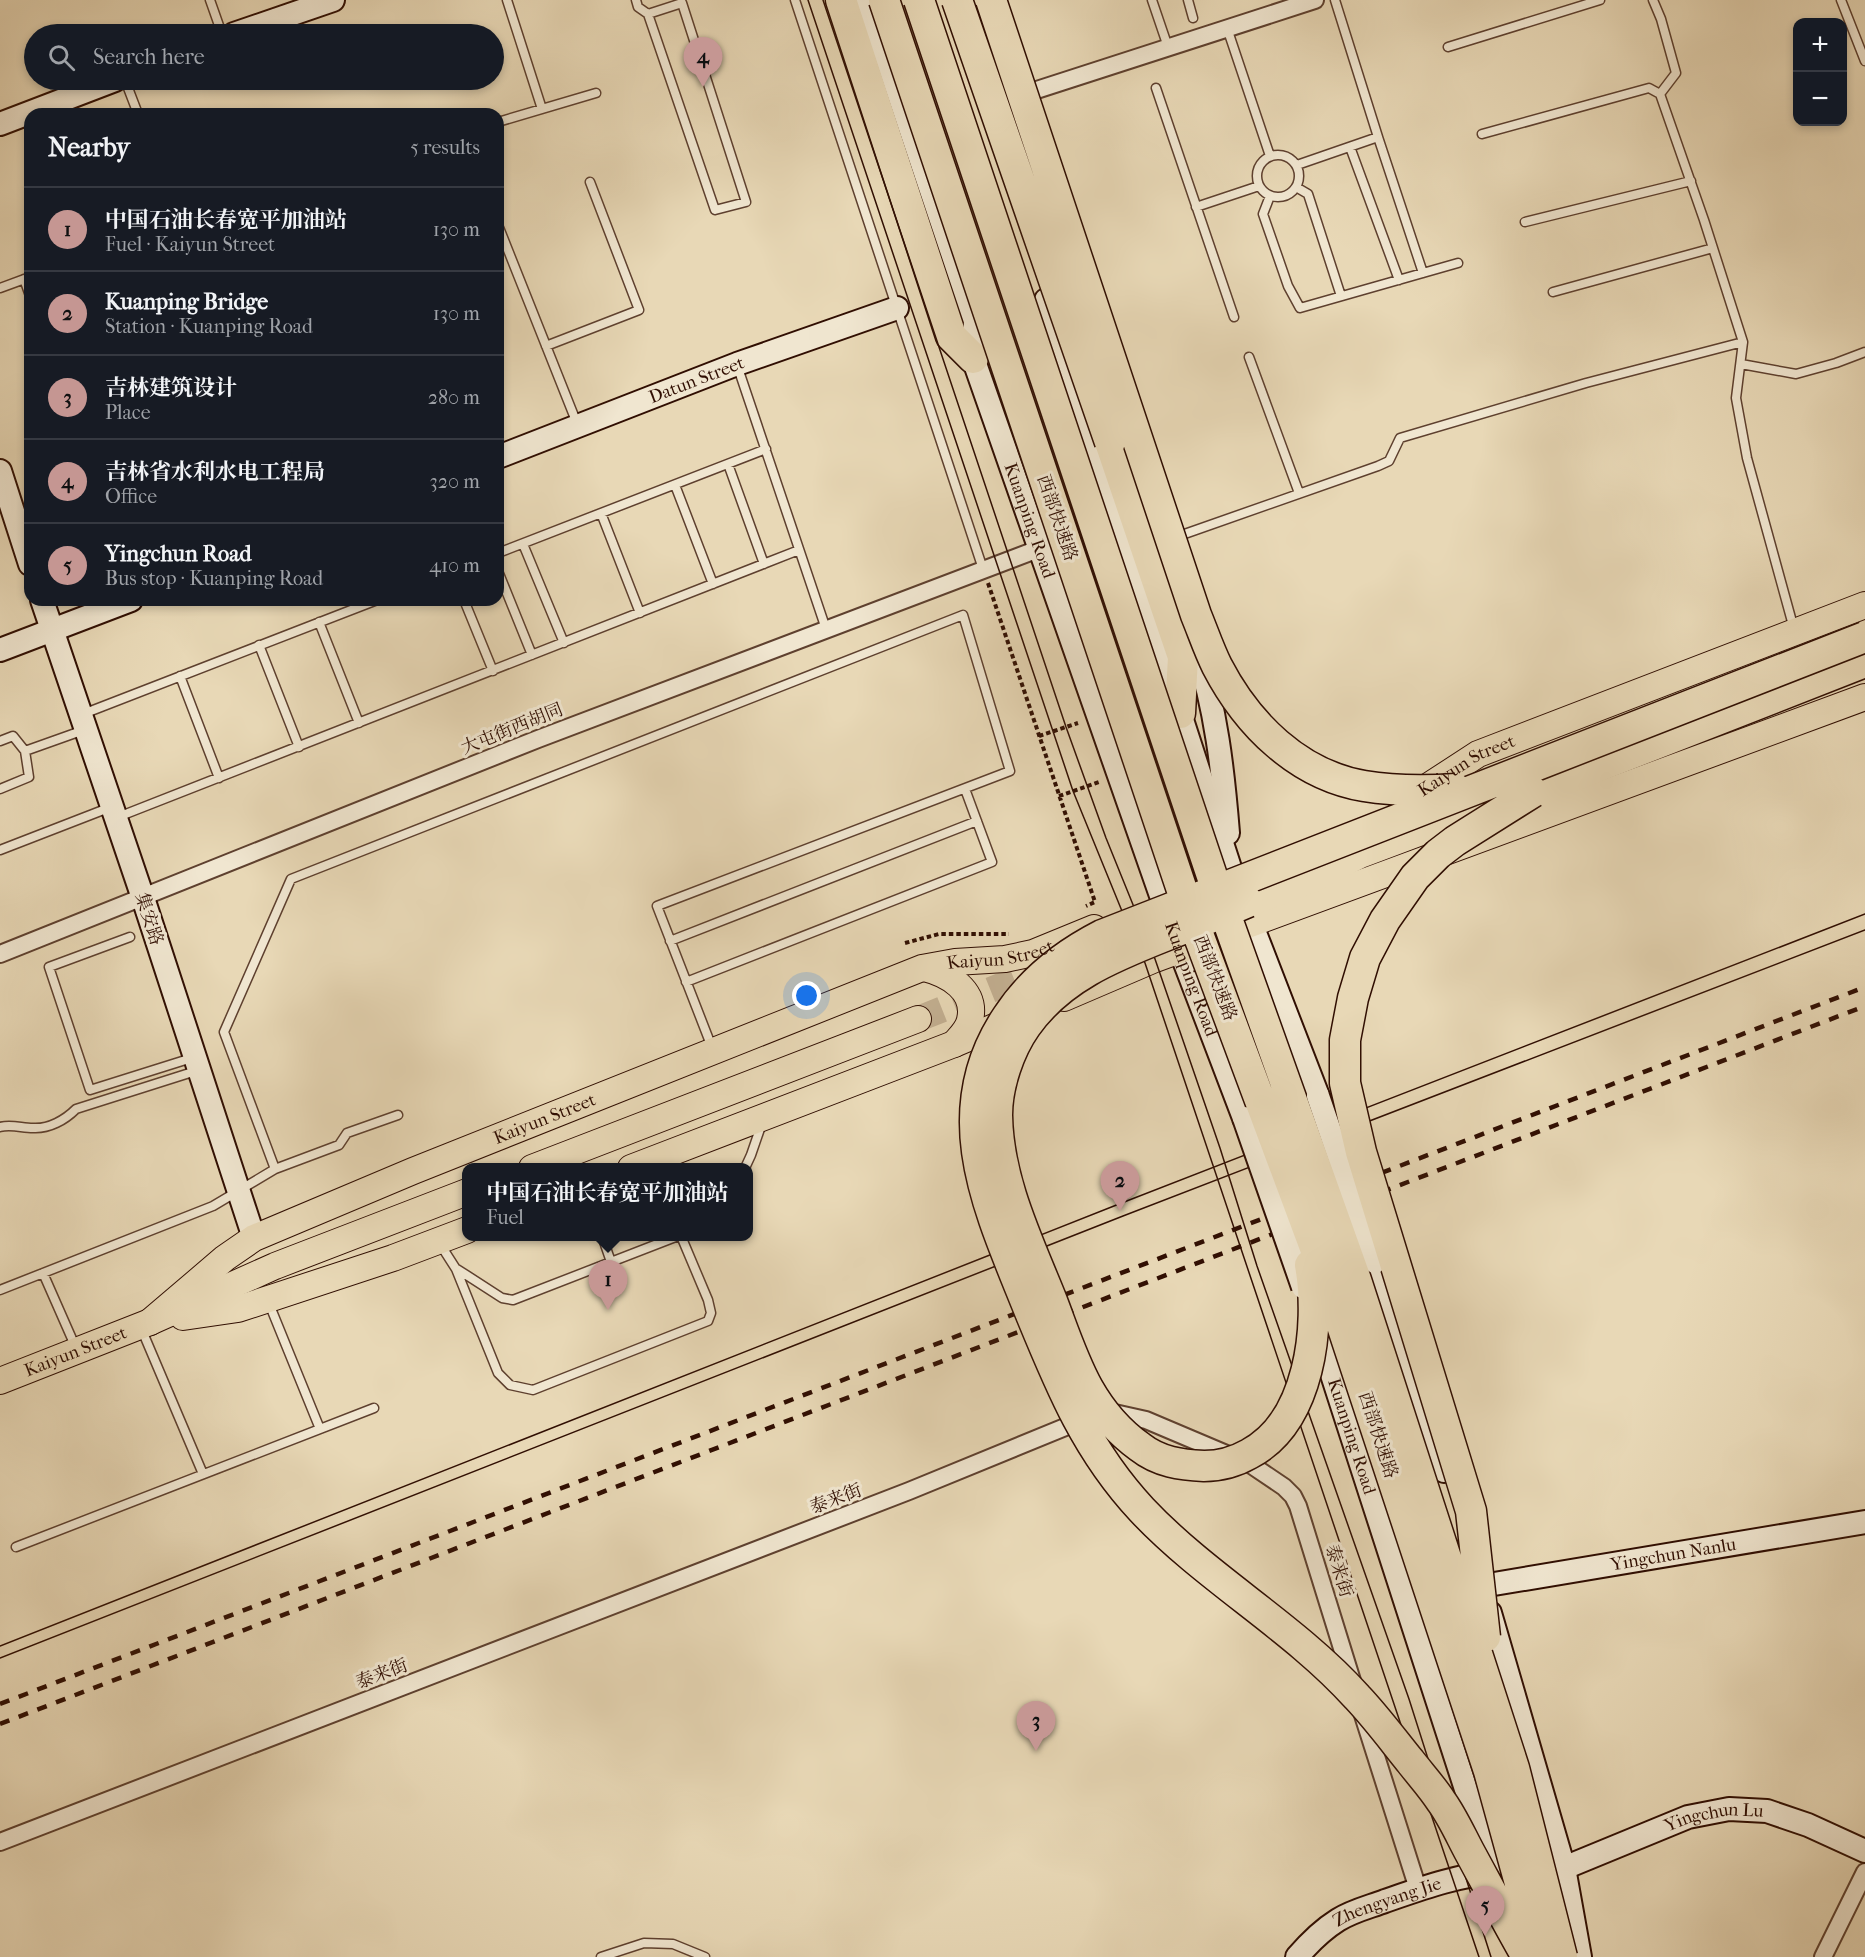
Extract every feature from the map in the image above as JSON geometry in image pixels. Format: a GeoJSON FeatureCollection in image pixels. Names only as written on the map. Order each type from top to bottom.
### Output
{"type":"FeatureCollection","features":[{"type":"Feature","properties":{"kind":"highway"},"geometry":{"type":"LineString","coordinates":[[842,0],[951,336],[973,358]]}},
{"type":"Feature","properties":{"kind":"highway","name":"西部快速路"},"geometry":{"type":"LineString","coordinates":[[884,0],[1185,899],[1327,1280],[1489,1772],[1540,1957]]}},
{"type":"Feature","properties":{"kind":"highway","name":"西部快速路"},"geometry":{"type":"LineString","coordinates":[[919,0],[1211,874],[1356,1280],[1514,1768],[1562,1957]]}},
{"type":"Feature","properties":{"kind":"highway"},"geometry":{"type":"LineString","coordinates":[[957,0],[1183,657],[1180,713]]}},
{"type":"Feature","properties":{"kind":"highway"},"geometry":{"type":"LineString","coordinates":[[991,0],[1196,615],[1225,680],[1261,729],[1285,751],[1309,767],[1337,779],[1364,786],[1401,790],[1507,791],[1863,654]]}},
{"type":"Feature","properties":{"kind":"highway"},"geometry":{"type":"LineString","coordinates":[[1527,1957],[1442,1801],[1357,1696],[1316,1657],[1177,1544],[1142,1510],[1100,1457],[1063,1391],[994,1223],[982,1178],[974,1134],[976,1087],[980,1071],[993,1038],[1028,988],[1068,954],[1102,935],[1507,791],[1863,654]]}},
{"type":"Feature","properties":{"kind":"highway"},"geometry":{"type":"LineString","coordinates":[[1298,1200],[1313,1281],[1312,1338],[1306,1373],[1286,1421],[1256,1450],[1226,1464],[1191,1465],[1172,1463],[1155,1457],[1118,1428],[1089,1389],[1011,1196],[1002,1153],[997,1112],[1006,1067],[1025,1028],[1063,987],[1082,974],[1121,954],[1313,878],[1360,853],[1498,801],[1507,791]]}},
{"type":"Feature","properties":{"kind":"highway"},"geometry":{"type":"LineString","coordinates":[[1490,1693],[1471,1511],[1361,1152],[1345,1083],[1345,1041],[1353,998],[1365,958],[1385,920],[1415,877],[1507,791]]}},
{"type":"Feature","properties":{"kind":"main road"},"geometry":{"type":"LineString","coordinates":[[263,24],[333,0]]}},
{"type":"Feature","properties":{"kind":"main road","name":"Kuanping Road"},"geometry":{"type":"LineString","coordinates":[[867,0],[975,321],[973,358],[1162,900],[1244,1118],[1303,1287],[1518,1957]]}},
{"type":"Feature","properties":{"kind":"main road"},"geometry":{"type":"LineString","coordinates":[[946,0],[1231,871],[1318,1096],[1482,1586],[1564,1868],[1580,1957]]}},
{"type":"Feature","properties":{"kind":"main road"},"geometry":{"type":"LineString","coordinates":[[42,108],[89,90]]}},
{"type":"Feature","properties":{"kind":"main road"},"geometry":{"type":"LineString","coordinates":[[983,108],[1041,189],[1205,676],[1223,768],[1231,871]]}},
{"type":"Feature","properties":{"kind":"main road"},"geometry":{"type":"LineString","coordinates":[[0,124],[24,115]]}},
{"type":"Feature","properties":{"kind":"main road","name":"Datun Street"},"geometry":{"type":"LineString","coordinates":[[504,455],[737,364],[897,308]]}},
{"type":"Feature","properties":{"kind":"main road"},"geometry":{"type":"LineString","coordinates":[[0,471],[24,545]]}},
{"type":"Feature","properties":{"kind":"main road","name":"Kaiyun Street"},"geometry":{"type":"LineString","coordinates":[[145,1324],[225,1258],[254,1238],[413,1171],[922,968],[955,962],[1005,959],[1033,953],[1400,804],[1478,754],[1865,605]]}},
{"type":"Feature","properties":{"kind":"main road","name":"集安路"},"geometry":{"type":"LineString","coordinates":[[44,606],[254,1238]]}},
{"type":"Feature","properties":{"kind":"main road"},"geometry":{"type":"LineString","coordinates":[[0,650],[116,606]]}},
{"type":"Feature","properties":{"kind":"main road"},"geometry":{"type":"LineString","coordinates":[[1863,654],[1865,632]]}},
{"type":"Feature","properties":{"kind":"main road"},"geometry":{"type":"LineString","coordinates":[[642,1163],[954,1044],[1180,950],[1865,697]]}},
{"type":"Feature","properties":{"kind":"main road"},"geometry":{"type":"LineString","coordinates":[[922,968],[939,972],[953,979],[963,988],[970,1003],[971,1019],[954,1044]]}},
{"type":"Feature","properties":{"kind":"main road"},"geometry":{"type":"LineString","coordinates":[[543,1163],[918,1020]]}},
{"type":"Feature","properties":{"kind":"main road","name":"Kaiyun Street"},"geometry":{"type":"LineString","coordinates":[[0,1381],[145,1324],[275,1266],[462,1194]]}},
{"type":"Feature","properties":{"kind":"main road","name":"Kaiyun Street"},"geometry":{"type":"LineString","coordinates":[[145,1324],[238,1309],[393,1258],[462,1232]]}},
{"type":"Feature","properties":{"kind":"main road","name":"Yingchun Nanlu"},"geometry":{"type":"LineString","coordinates":[[1482,1586],[1865,1522]]}},
{"type":"Feature","properties":{"kind":"main road","name":"Yingchun Lu"},"geometry":{"type":"LineString","coordinates":[[1564,1868],[1688,1817],[1729,1809],[1767,1811],[1787,1817],[1865,1851]]}},
{"type":"Feature","properties":{"kind":"main road","name":"Zhengyang Jie"},"geometry":{"type":"LineString","coordinates":[[1297,1957],[1309,1943],[1339,1920],[1356,1911],[1418,1889],[1492,1872],[1564,1868]]}},
{"type":"Feature","properties":{"kind":"street"},"geometry":{"type":"LineString","coordinates":[[983,108],[1314,0]]}},
{"type":"Feature","properties":{"kind":"street","name":"大屯街西胡同"},"geometry":{"type":"LineString","coordinates":[[0,954],[538,740],[983,568],[1041,548]]}},
{"type":"Feature","properties":{"kind":"street","name":"泰来街"},"geometry":{"type":"LineString","coordinates":[[0,1842],[909,1491],[1097,1414],[1110,1412],[1146,1420],[1250,1464],[1284,1487],[1293,1496],[1418,1889]]}},
{"type":"Feature","properties":{"kind":"street"},"geometry":{"type":"LineString","coordinates":[[1823,1957],[1865,1872]]}},
{"type":"Feature","properties":{"kind":"lane"},"geometry":{"type":"LineString","coordinates":[[210,0],[218,24]]}},
{"type":"Feature","properties":{"kind":"lane"},"geometry":{"type":"LineString","coordinates":[[507,0],[542,109]]}},
{"type":"Feature","properties":{"kind":"lane"},"geometry":{"type":"LineString","coordinates":[[636,0],[638,6],[648,15],[715,210],[746,202],[682,3],[648,15]]}},
{"type":"Feature","properties":{"kind":"lane"},"geometry":{"type":"LineString","coordinates":[[795,0],[983,568]]}},
{"type":"Feature","properties":{"kind":"lane"},"geometry":{"type":"LineString","coordinates":[[1152,0],[1168,47]]}},
{"type":"Feature","properties":{"kind":"lane"},"geometry":{"type":"LineString","coordinates":[[1188,0],[1193,18]]}},
{"type":"Feature","properties":{"kind":"lane"},"geometry":{"type":"LineString","coordinates":[[1335,0],[1423,273]]}},
{"type":"Feature","properties":{"kind":"lane"},"geometry":{"type":"LineString","coordinates":[[1448,47],[1600,0]]}},
{"type":"Feature","properties":{"kind":"lane"},"geometry":{"type":"LineString","coordinates":[[1653,0],[1661,19],[1676,73],[1660,94]]}},
{"type":"Feature","properties":{"kind":"lane"},"geometry":{"type":"LineString","coordinates":[[1840,0],[1860,37],[1865,61]]}},
{"type":"Feature","properties":{"kind":"lane"},"geometry":{"type":"LineString","coordinates":[[1227,28],[1270,156]]}},
{"type":"Feature","properties":{"kind":"lane"},"geometry":{"type":"LineString","coordinates":[[1156,88],[1234,317]]}},
{"type":"Feature","properties":{"kind":"lane"},"geometry":{"type":"LineString","coordinates":[[1482,134],[1649,88],[1660,94],[1743,342],[1736,398],[1747,458],[1795,631]]}},
{"type":"Feature","properties":{"kind":"lane"},"geometry":{"type":"LineString","coordinates":[[129,90],[136,108]]}},
{"type":"Feature","properties":{"kind":"lane"},"geometry":{"type":"LineString","coordinates":[[504,120],[596,93]]}},
{"type":"Feature","properties":{"kind":"lane"},"geometry":{"type":"LineString","coordinates":[[1297,165],[1378,137]]}},
{"type":"Feature","properties":{"kind":"lane"},"geometry":{"type":"LineString","coordinates":[[1350,147],[1400,280]]}},
{"type":"Feature","properties":{"kind":"lane"},"geometry":{"type":"LineString","coordinates":[[1270,156],[1285,156],[1297,165],[1299,180],[1296,188],[1284,197],[1270,196],[1258,186],[1259,165],[1270,156]]}},
{"type":"Feature","properties":{"kind":"lane"},"geometry":{"type":"LineString","coordinates":[[1525,222],[1691,181]]}},
{"type":"Feature","properties":{"kind":"lane"},"geometry":{"type":"LineString","coordinates":[[546,346],[639,310],[590,182]]}},
{"type":"Feature","properties":{"kind":"lane"},"geometry":{"type":"LineString","coordinates":[[1196,207],[1258,186]]}},
{"type":"Feature","properties":{"kind":"lane"},"geometry":{"type":"LineString","coordinates":[[1296,188],[1308,194],[1341,296]]}},
{"type":"Feature","properties":{"kind":"lane"},"geometry":{"type":"LineString","coordinates":[[1270,196],[1263,214],[1288,286],[1300,308],[1458,263]]}},
{"type":"Feature","properties":{"kind":"lane"},"geometry":{"type":"LineString","coordinates":[[504,240],[578,426]]}},
{"type":"Feature","properties":{"kind":"lane"},"geometry":{"type":"LineString","coordinates":[[1553,292],[1713,248]]}},
{"type":"Feature","properties":{"kind":"lane"},"geometry":{"type":"LineString","coordinates":[[0,288],[24,279]]}},
{"type":"Feature","properties":{"kind":"lane"},"geometry":{"type":"LineString","coordinates":[[1160,542],[1389,461],[1400,438],[1586,383],[1743,342]]}},
{"type":"Feature","properties":{"kind":"lane"},"geometry":{"type":"LineString","coordinates":[[1740,364],[1796,374],[1865,352]]}},
{"type":"Feature","properties":{"kind":"lane"},"geometry":{"type":"LineString","coordinates":[[1250,357],[1299,493]]}},
{"type":"Feature","properties":{"kind":"lane"},"geometry":{"type":"LineString","coordinates":[[737,364],[826,629]]}},
{"type":"Feature","properties":{"kind":"lane"},"geometry":{"type":"LineString","coordinates":[[504,551],[765,449]]}},
{"type":"Feature","properties":{"kind":"lane"},"geometry":{"type":"LineString","coordinates":[[728,464],[764,564]]}},
{"type":"Feature","properties":{"kind":"lane"},"geometry":{"type":"LineString","coordinates":[[675,485],[713,584]]}},
{"type":"Feature","properties":{"kind":"lane"},"geometry":{"type":"LineString","coordinates":[[601,513],[640,613]]}},
{"type":"Feature","properties":{"kind":"lane"},"geometry":{"type":"LineString","coordinates":[[523,544],[564,643]]}},
{"type":"Feature","properties":{"kind":"lane"},"geometry":{"type":"LineString","coordinates":[[0,850],[219,778],[799,550]]}},
{"type":"Feature","properties":{"kind":"lane"},"geometry":{"type":"LineString","coordinates":[[504,586],[532,655]]}},
{"type":"Feature","properties":{"kind":"lane"},"geometry":{"type":"LineString","coordinates":[[25,751],[180,676],[361,606]]}},
{"type":"Feature","properties":{"kind":"lane"},"geometry":{"type":"LineString","coordinates":[[466,606],[493,671]]}},
{"type":"Feature","properties":{"kind":"lane"},"geometry":{"type":"LineString","coordinates":[[275,1169],[224,1032],[291,879],[963,615],[1010,771],[657,906],[713,1050]]}},
{"type":"Feature","properties":{"kind":"lane"},"geometry":{"type":"LineString","coordinates":[[319,622],[359,723]]}},
{"type":"Feature","properties":{"kind":"lane"},"geometry":{"type":"LineString","coordinates":[[259,645],[299,747]]}},
{"type":"Feature","properties":{"kind":"lane"},"geometry":{"type":"LineString","coordinates":[[180,676],[219,778]]}},
{"type":"Feature","properties":{"kind":"lane"},"geometry":{"type":"LineString","coordinates":[[0,741],[13,736],[25,751],[29,777],[0,789]]}},
{"type":"Feature","properties":{"kind":"lane"},"geometry":{"type":"LineString","coordinates":[[686,982],[992,862],[965,789]]}},
{"type":"Feature","properties":{"kind":"lane"},"geometry":{"type":"LineString","coordinates":[[670,940],[977,821]]}},
{"type":"Feature","properties":{"kind":"lane"},"geometry":{"type":"LineString","coordinates":[[130,937],[50,967],[90,1090],[197,1063]]}},
{"type":"Feature","properties":{"kind":"lane"},"geometry":{"type":"LineString","coordinates":[[0,1127],[15,1126],[34,1129],[50,1126],[66,1118],[76,1109],[197,1063]]}},
{"type":"Feature","properties":{"kind":"lane"},"geometry":{"type":"LineString","coordinates":[[0,1290],[213,1206],[275,1169],[339,1145],[347,1133],[398,1115]]}},
{"type":"Feature","properties":{"kind":"lane"},"geometry":{"type":"LineString","coordinates":[[747,1163],[764,1117]]}},
{"type":"Feature","properties":{"kind":"lane"},"geometry":{"type":"LineString","coordinates":[[438,1241],[456,1269],[498,1373],[510,1385],[533,1390],[708,1321],[711,1313],[708,1300],[681,1241]]}},
{"type":"Feature","properties":{"kind":"lane"},"geometry":{"type":"LineString","coordinates":[[604,1241],[611,1262]]}},
{"type":"Feature","properties":{"kind":"lane"},"geometry":{"type":"LineString","coordinates":[[456,1269],[502,1298],[513,1300],[666,1241]]}},
{"type":"Feature","properties":{"kind":"lane"},"geometry":{"type":"LineString","coordinates":[[43,1273],[77,1351]]}},
{"type":"Feature","properties":{"kind":"lane"},"geometry":{"type":"LineString","coordinates":[[267,1299],[320,1429]]}},
{"type":"Feature","properties":{"kind":"lane"},"geometry":{"type":"LineString","coordinates":[[145,1324],[203,1474]]}},
{"type":"Feature","properties":{"kind":"lane"},"geometry":{"type":"LineString","coordinates":[[16,1547],[374,1408]]}},
{"type":"Feature","properties":{"kind":"lane"},"geometry":{"type":"LineString","coordinates":[[601,1957],[644,1943],[673,1944],[705,1957]]}},
{"type":"Feature","properties":{"kind":"path"},"geometry":{"type":"LineString","coordinates":[[983,568],[1095,902],[1085,906]]}},
{"type":"Feature","properties":{"kind":"path"},"geometry":{"type":"LineString","coordinates":[[1039,736],[1078,723]]}},
{"type":"Feature","properties":{"kind":"path"},"geometry":{"type":"LineString","coordinates":[[1059,796],[1099,782]]}},
{"type":"Feature","properties":{"kind":"path"},"geometry":{"type":"LineString","coordinates":[[905,943],[939,934],[1010,934]]}},
{"type":"Feature","properties":{"kind":"tunnel"},"geometry":{"type":"LineString","coordinates":[[918,1019],[1048,967]]}},
{"type":"Feature","properties":{"kind":"tram line"},"geometry":{"type":"LineString","coordinates":[[808,0],[1073,791],[1145,963],[1479,1957]]}},
{"type":"Feature","properties":{"kind":"tram line"},"geometry":{"type":"LineString","coordinates":[[823,0],[1066,727],[1106,838],[1155,959],[1220,1148],[1257,1266],[1409,1699],[1491,1957]]}},
{"type":"Feature","properties":{"kind":"tram line"},"geometry":{"type":"LineString","coordinates":[[0,1646],[1119,1204],[1865,914]]}},
{"type":"Feature","properties":{"kind":"tram line"},"geometry":{"type":"LineString","coordinates":[[0,1658],[1123,1216],[1865,930]]}},
{"type":"Feature","properties":{"kind":"railway"},"geometry":{"type":"LineString","coordinates":[[0,1704],[1865,987]]}},
{"type":"Feature","properties":{"kind":"railway"},"geometry":{"type":"LineString","coordinates":[[0,1724],[1865,1006]]}},
{"type":"Feature","properties":{"kind":"place","name":"吉林省水利水电工程局"},"geometry":{"type":"Point","coordinates":[703,87]}},
{"type":"Feature","properties":{"kind":"place","name":"Kuanping Bridge"},"geometry":{"type":"Point","coordinates":[1120,1211]}},
{"type":"Feature","properties":{"kind":"place","name":"中国石油长春宽平加油站"},"geometry":{"type":"Point","coordinates":[608,1310]}},
{"type":"Feature","properties":{"kind":"place","name":"吉林建筑设计"},"geometry":{"type":"Point","coordinates":[1036,1751]}},
{"type":"Feature","properties":{"kind":"place","name":"Yingchun Road"},"geometry":{"type":"Point","coordinates":[1485,1936]}}]}
